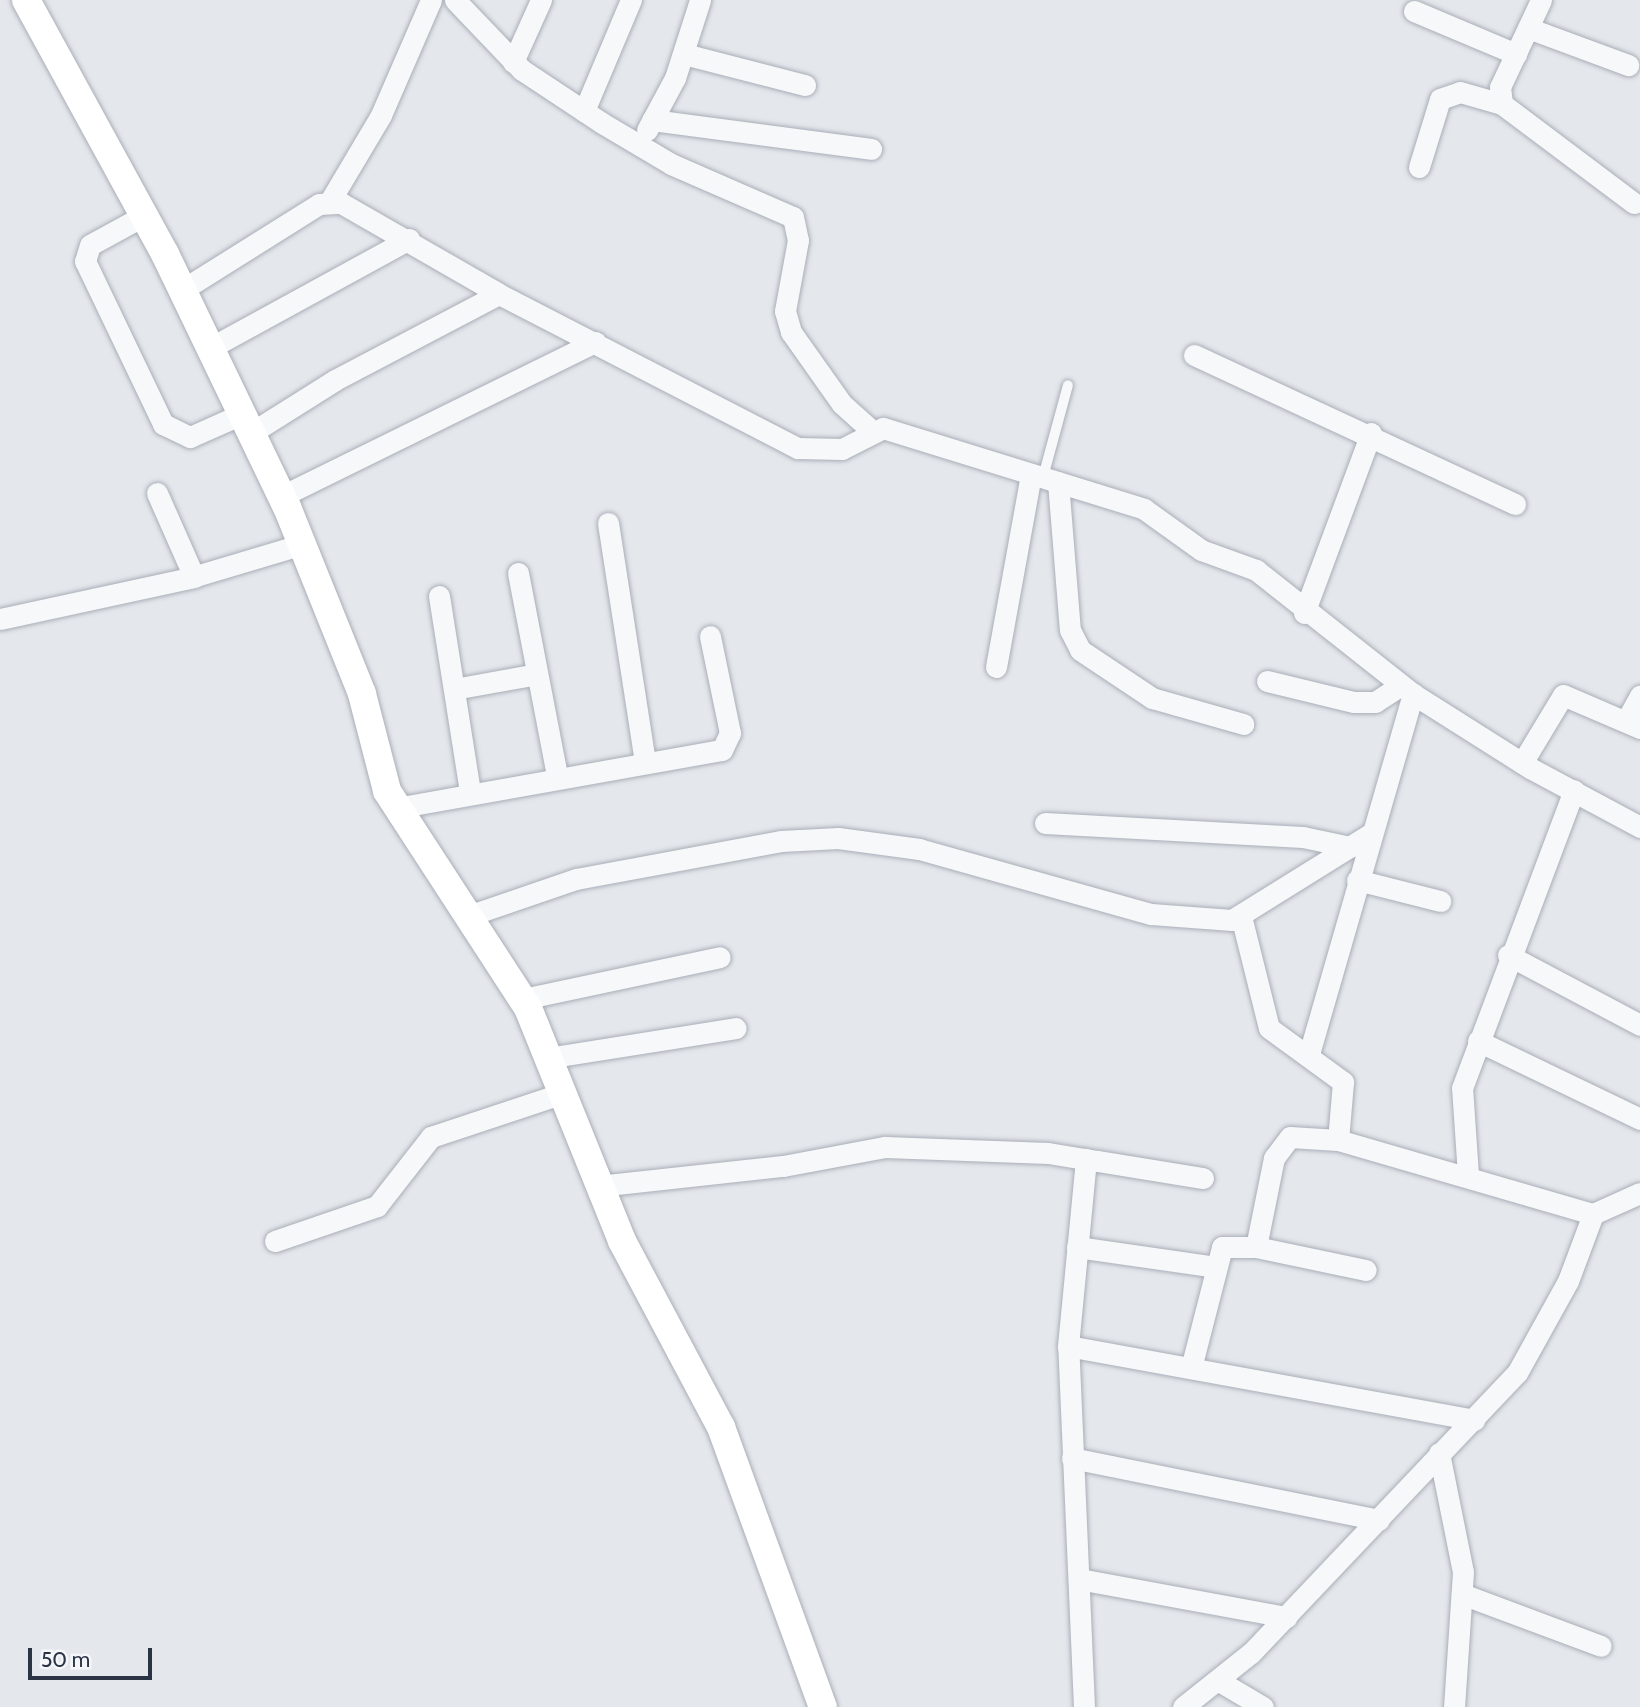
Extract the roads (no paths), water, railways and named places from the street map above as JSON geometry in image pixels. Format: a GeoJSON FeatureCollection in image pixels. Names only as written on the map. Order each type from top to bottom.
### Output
{"type":"FeatureCollection","features":[{"type":"Feature","properties":{"kind":"street"},"geometry":{"type":"LineString","coordinates":[[26,0],[182,290],[282,496],[362,694],[378,769],[396,808],[523,999],[598,1186],[721,1427],[823,1707]]}},
{"type":"Feature","properties":{"kind":"street"},"geometry":{"type":"LineString","coordinates":[[182,290],[330,201],[381,115],[431,0]]}},
{"type":"Feature","properties":{"kind":"street"},"geometry":{"type":"LineString","coordinates":[[455,0],[513,62],[584,111],[638,145],[793,217],[798,240],[785,311],[790,332],[842,404],[870,429],[895,431],[1144,509],[1200,550],[1256,570],[1304,613],[1407,690],[1522,763],[1640,827]]}},
{"type":"Feature","properties":{"kind":"street"},"geometry":{"type":"LineString","coordinates":[[513,62],[541,0]]}},
{"type":"Feature","properties":{"kind":"street"},"geometry":{"type":"LineString","coordinates":[[584,111],[631,0]]}},
{"type":"Feature","properties":{"kind":"street"},"geometry":{"type":"LineString","coordinates":[[638,145],[684,54],[700,0]]}},
{"type":"Feature","properties":{"kind":"street"},"geometry":{"type":"LineString","coordinates":[[1502,104],[1500,87],[1541,0]]}},
{"type":"Feature","properties":{"kind":"street"},"geometry":{"type":"LineString","coordinates":[[1414,11],[1516,54]]}},
{"type":"Feature","properties":{"kind":"street"},"geometry":{"type":"LineString","coordinates":[[1528,28],[1628,65]]}},
{"type":"Feature","properties":{"kind":"street"},"geometry":{"type":"LineString","coordinates":[[684,54],[805,85]]}},
{"type":"Feature","properties":{"kind":"street"},"geometry":{"type":"LineString","coordinates":[[1419,167],[1440,99],[1460,92],[1502,104],[1638,199]]}},
{"type":"Feature","properties":{"kind":"street"},"geometry":{"type":"LineString","coordinates":[[652,120],[871,149]]}},
{"type":"Feature","properties":{"kind":"street"},"geometry":{"type":"LineString","coordinates":[[330,201],[409,239],[499,294],[798,448],[842,449],[870,429]]}},
{"type":"Feature","properties":{"kind":"street"},"geometry":{"type":"LineString","coordinates":[[142,216],[90,245],[85,261],[163,424],[190,437],[247,424],[499,294]]}},
{"type":"Feature","properties":{"kind":"street"},"geometry":{"type":"LineString","coordinates":[[210,348],[409,239]]}},
{"type":"Feature","properties":{"kind":"street"},"geometry":{"type":"LineString","coordinates":[[282,496],[595,342]]}},
{"type":"Feature","properties":{"kind":"street"},"geometry":{"type":"LineString","coordinates":[[1194,355],[1371,433],[1515,505]]}},
{"type":"Feature","properties":{"kind":"street"},"geometry":{"type":"LineString","coordinates":[[1304,613],[1371,433]]}},
{"type":"Feature","properties":{"kind":"street"},"geometry":{"type":"LineString","coordinates":[[996,667],[1044,478]]}},
{"type":"Feature","properties":{"kind":"street"},"geometry":{"type":"LineString","coordinates":[[1044,478],[1070,630],[1080,650],[1152,698],[1243,724]]}},
{"type":"Feature","properties":{"kind":"street"},"geometry":{"type":"LineString","coordinates":[[158,494],[194,577]]}},
{"type":"Feature","properties":{"kind":"street"},"geometry":{"type":"LineString","coordinates":[[608,523],[645,762]]}},
{"type":"Feature","properties":{"kind":"street"},"geometry":{"type":"LineString","coordinates":[[0,619],[194,577],[303,544]]}},
{"type":"Feature","properties":{"kind":"street"},"geometry":{"type":"LineString","coordinates":[[518,573],[557,776]]}},
{"type":"Feature","properties":{"kind":"street"},"geometry":{"type":"LineString","coordinates":[[439,596],[470,792]]}},
{"type":"Feature","properties":{"kind":"street"},"geometry":{"type":"LineString","coordinates":[[396,808],[729,744],[710,636]]}},
{"type":"Feature","properties":{"kind":"street"},"geometry":{"type":"LineString","coordinates":[[454,689],[537,674]]}},
{"type":"Feature","properties":{"kind":"street"},"geometry":{"type":"LineString","coordinates":[[1267,681],[1354,702],[1375,702],[1407,690]]}},
{"type":"Feature","properties":{"kind":"street"},"geometry":{"type":"LineString","coordinates":[[1309,1054],[1407,690]]}},
{"type":"Feature","properties":{"kind":"street"},"geometry":{"type":"LineString","coordinates":[[1522,763],[1563,695],[1633,724],[1640,696]]}},
{"type":"Feature","properties":{"kind":"street"},"geometry":{"type":"LineString","coordinates":[[1468,1175],[1460,1103],[1508,955],[1574,790]]}},
{"type":"Feature","properties":{"kind":"street"},"geometry":{"type":"LineString","coordinates":[[1045,823],[1303,837],[1350,847]]}},
{"type":"Feature","properties":{"kind":"street"},"geometry":{"type":"LineString","coordinates":[[468,916],[576,879],[781,841],[838,838],[919,849],[1151,914],[1202,921],[1241,916],[1370,834]]}},
{"type":"Feature","properties":{"kind":"street"},"geometry":{"type":"LineString","coordinates":[[1357,880],[1440,901]]}},
{"type":"Feature","properties":{"kind":"street"},"geometry":{"type":"LineString","coordinates":[[1241,916],[1261,1013],[1276,1034],[1309,1054],[1343,1082],[1338,1139]]}},
{"type":"Feature","properties":{"kind":"street"},"geometry":{"type":"LineString","coordinates":[[1508,955],[1640,1025]]}},
{"type":"Feature","properties":{"kind":"street"},"geometry":{"type":"LineString","coordinates":[[523,999],[720,957]]}},
{"type":"Feature","properties":{"kind":"street"},"geometry":{"type":"LineString","coordinates":[[547,1058],[736,1028]]}},
{"type":"Feature","properties":{"kind":"street"},"geometry":{"type":"LineString","coordinates":[[1478,1041],[1640,1119]]}},
{"type":"Feature","properties":{"kind":"street"},"geometry":{"type":"LineString","coordinates":[[275,1241],[377,1206],[431,1138],[561,1094]]}},
{"type":"Feature","properties":{"kind":"street"},"geometry":{"type":"LineString","coordinates":[[1256,1247],[1281,1143],[1290,1137],[1338,1139],[1468,1175],[1593,1214],[1640,1193]]}},
{"type":"Feature","properties":{"kind":"street"},"geometry":{"type":"LineString","coordinates":[[598,1186],[783,1166],[885,1147],[1086,1159],[1203,1178]]}},
{"type":"Feature","properties":{"kind":"street"},"geometry":{"type":"LineString","coordinates":[[1084,1707],[1068,1346],[1086,1159]]}},
{"type":"Feature","properties":{"kind":"street"},"geometry":{"type":"LineString","coordinates":[[1619,1202],[1640,1210]]}},
{"type":"Feature","properties":{"kind":"street"},"geometry":{"type":"LineString","coordinates":[[1183,1707],[1219,1681],[1287,1617],[1439,1453],[1475,1420],[1528,1354],[1568,1281],[1593,1214]]}},
{"type":"Feature","properties":{"kind":"street"},"geometry":{"type":"LineString","coordinates":[[1077,1247],[1216,1267]]}},
{"type":"Feature","properties":{"kind":"street"},"geometry":{"type":"LineString","coordinates":[[1191,1368],[1222,1247],[1256,1247],[1366,1270]]}},
{"type":"Feature","properties":{"kind":"street"},"geometry":{"type":"LineString","coordinates":[[1068,1346],[1475,1420]]}},
{"type":"Feature","properties":{"kind":"street"},"geometry":{"type":"LineString","coordinates":[[1439,1453],[1457,1523],[1462,1594],[1454,1707]]}},
{"type":"Feature","properties":{"kind":"street"},"geometry":{"type":"LineString","coordinates":[[1072,1458],[1379,1520]]}},
{"type":"Feature","properties":{"kind":"street"},"geometry":{"type":"LineString","coordinates":[[1079,1579],[1287,1617]]}},
{"type":"Feature","properties":{"kind":"street"},"geometry":{"type":"LineString","coordinates":[[1462,1594],[1601,1646]]}},
{"type":"Feature","properties":{"kind":"street"},"geometry":{"type":"LineString","coordinates":[[1219,1681],[1263,1707]]}},
{"type":"Feature","properties":{"kind":"lane"},"geometry":{"type":"LineString","coordinates":[[1044,478],[1068,385]]}}]}
